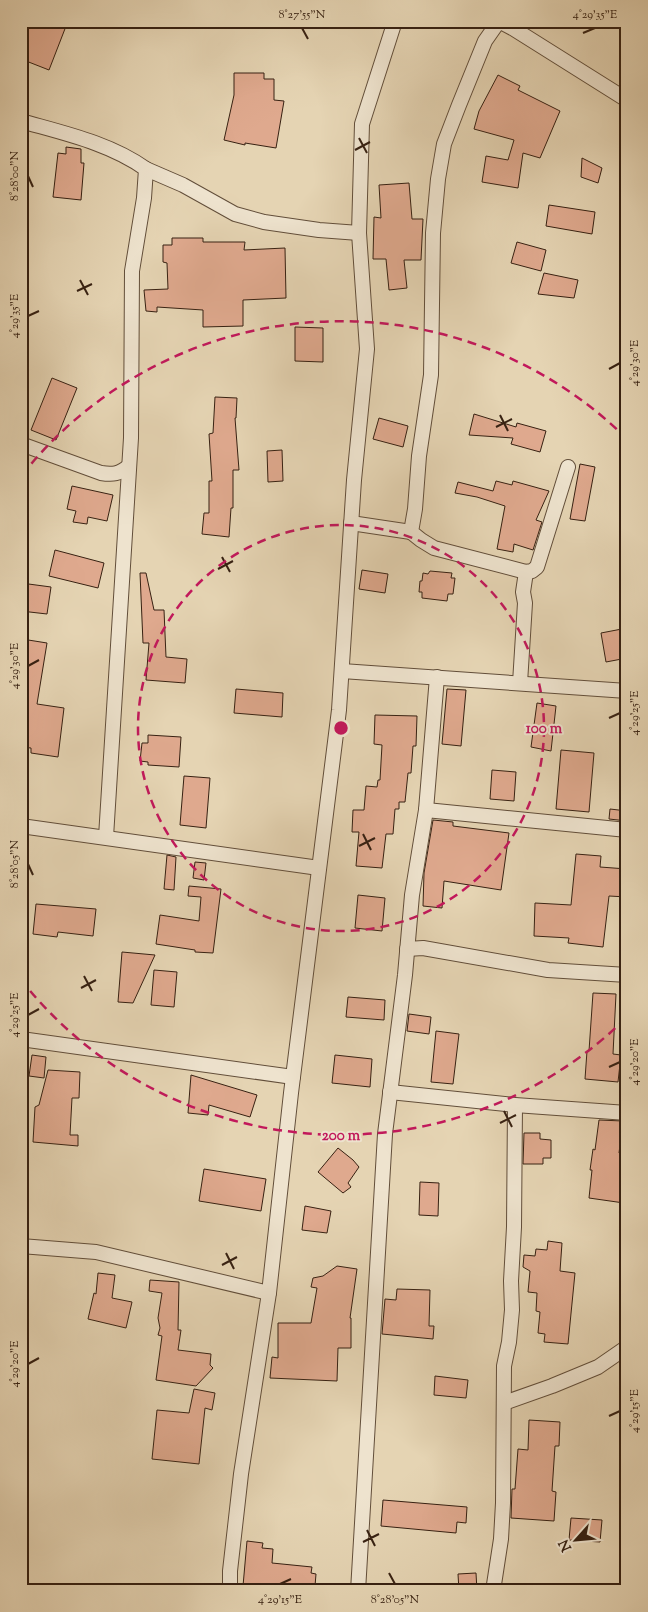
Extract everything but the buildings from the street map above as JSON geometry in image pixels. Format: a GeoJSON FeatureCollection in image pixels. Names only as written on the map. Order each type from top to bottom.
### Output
{"type":"FeatureCollection","features":[{"type":"Feature","properties":{"kind":"street"},"geometry":{"type":"LineString","coordinates":[[230,1591],[230,1571],[241,1474],[269,1293],[293,1077],[339,710],[351,523],[366,350],[359,233],[362,124],[395,21]]}},
{"type":"Feature","properties":{"kind":"street"},"geometry":{"type":"LineString","coordinates":[[411,532],[415,509],[418,456],[431,375],[433,233],[438,179],[444,144],[484,41],[499,21],[516,25],[627,100]]}},
{"type":"Feature","properties":{"kind":"street"},"geometry":{"type":"LineString","coordinates":[[21,121],[75,137],[129,157],[146,170],[183,186],[235,214],[264,222],[319,230],[359,233]]}},
{"type":"Feature","properties":{"kind":"street"},"geometry":{"type":"LineString","coordinates":[[106,837],[131,438],[132,271],[144,198],[146,170]]}},
{"type":"Feature","properties":{"kind":"street"},"geometry":{"type":"LineString","coordinates":[[21,444],[101,473],[114,475],[122,472],[129,466]]}},
{"type":"Feature","properties":{"kind":"street"},"geometry":{"type":"LineString","coordinates":[[351,523],[411,532],[434,548],[526,572],[532,571],[537,567],[568,467]]}},
{"type":"Feature","properties":{"kind":"street"},"geometry":{"type":"LineString","coordinates":[[520,683],[525,603],[523,592],[526,572]]}},
{"type":"Feature","properties":{"kind":"street"},"geometry":{"type":"LineString","coordinates":[[342,671],[627,691]]}},
{"type":"Feature","properties":{"kind":"street"},"geometry":{"type":"LineString","coordinates":[[358,1591],[385,1134],[412,895],[426,810],[437,678]]}},
{"type":"Feature","properties":{"kind":"street"},"geometry":{"type":"LineString","coordinates":[[426,810],[627,830]]}},
{"type":"Feature","properties":{"kind":"street"},"geometry":{"type":"LineString","coordinates":[[21,826],[319,868]]}},
{"type":"Feature","properties":{"kind":"street"},"geometry":{"type":"LineString","coordinates":[[407,949],[424,948],[548,970],[627,975]]}},
{"type":"Feature","properties":{"kind":"street"},"geometry":{"type":"LineString","coordinates":[[21,1039],[293,1077]]}},
{"type":"Feature","properties":{"kind":"street"},"geometry":{"type":"LineString","coordinates":[[390,1092],[515,1105],[627,1113]]}},
{"type":"Feature","properties":{"kind":"street"},"geometry":{"type":"LineString","coordinates":[[493,1591],[501,1539],[504,1366],[509,1342],[512,1310],[510,1281],[514,1227],[515,1105]]}},
{"type":"Feature","properties":{"kind":"street"},"geometry":{"type":"LineString","coordinates":[[21,1246],[96,1252],[269,1293]]}},
{"type":"Feature","properties":{"kind":"street"},"geometry":{"type":"LineString","coordinates":[[504,1403],[552,1386],[598,1366],[627,1347]]}}]}
